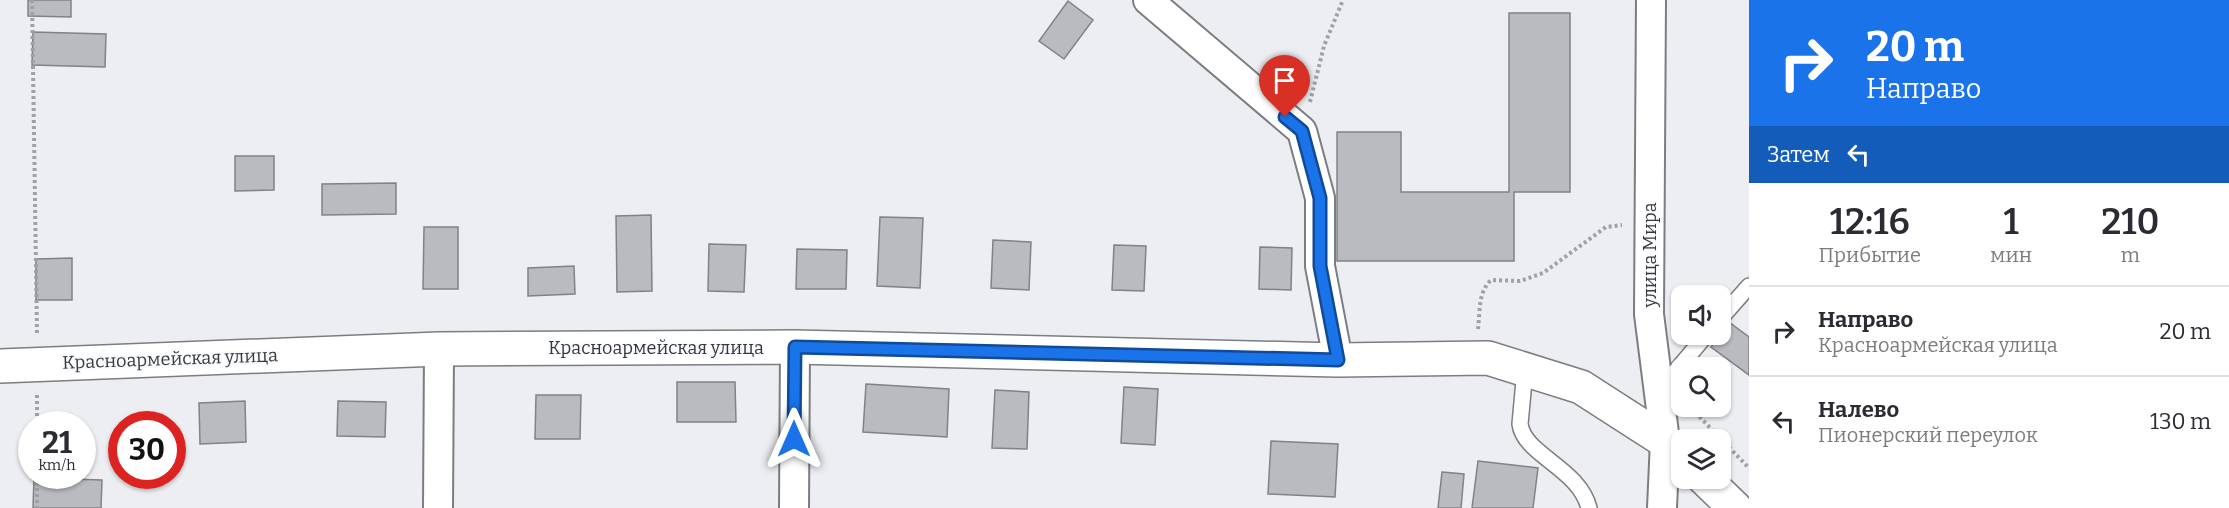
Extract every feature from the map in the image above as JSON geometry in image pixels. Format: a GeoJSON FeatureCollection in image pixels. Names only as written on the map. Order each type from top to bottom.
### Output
{"type":"FeatureCollection","features":[{"type":"Feature","properties":{"kind":"street"},"geometry":{"type":"LineString","coordinates":[[1148,0],[1302,131],[1320,198],[1320,266],[1338,360]]}},
{"type":"Feature","properties":{"kind":"street","name":"улица Мира"},"geometry":{"type":"LineString","coordinates":[[1651,0],[1649,314],[1659,391],[1671,441]]}},
{"type":"Feature","properties":{"kind":"street","name":"Красноармейская улица"},"geometry":{"type":"LineString","coordinates":[[0,366],[439,349],[795,347],[1338,360],[1488,358],[1581,387],[1671,448]]}},
{"type":"Feature","properties":{"kind":"street"},"geometry":{"type":"LineString","coordinates":[[794,508],[795,347]]}},
{"type":"Feature","properties":{"kind":"street"},"geometry":{"type":"LineString","coordinates":[[438,508],[439,349]]}},
{"type":"Feature","properties":{"kind":"street","name":"улица Мира"},"geometry":{"type":"LineString","coordinates":[[1662,508],[1671,460]]}},
{"type":"Feature","properties":{"kind":"street"},"geometry":{"type":"LineString","coordinates":[[1715,489],[1735,508]]}},
{"type":"Feature","properties":{"kind":"lane"},"geometry":{"type":"LineString","coordinates":[[1731,309],[1746,295]]}},
{"type":"Feature","properties":{"kind":"lane"},"geometry":{"type":"LineString","coordinates":[[1659,391],[1698,345]]}},
{"type":"Feature","properties":{"kind":"lane"},"geometry":{"type":"LineString","coordinates":[[1525,370],[1521,433],[1527,441],[1575,481],[1586,496],[1589,508]]}},
{"type":"Feature","properties":{"kind":"path"},"geometry":{"type":"LineString","coordinates":[[32,0],[37,411]]}},
{"type":"Feature","properties":{"kind":"path"},"geometry":{"type":"LineString","coordinates":[[1302,131],[1324,46],[1343,0]]}},
{"type":"Feature","properties":{"kind":"path"},"geometry":{"type":"LineString","coordinates":[[1478,332],[1480,302],[1485,286],[1491,280],[1520,281],[1542,273],[1606,227],[1650,221]]}},
{"type":"Feature","properties":{"kind":"path"},"geometry":{"type":"LineString","coordinates":[[1700,417],[1749,468]]}},
{"type":"Feature","properties":{"kind":"path"},"geometry":{"type":"LineString","coordinates":[[37,489],[37,508]]}},
{"type":"Feature","properties":{"kind":"building"},"geometry":{"type":"Polygon","coordinates":[[[28,0],[71,0],[71,17],[28,16],[28,0]]]}},
{"type":"Feature","properties":{"kind":"building"},"geometry":{"type":"Polygon","coordinates":[[[1068,1],[1093,20],[1064,59],[1039,41],[1068,1]]]}},
{"type":"Feature","properties":{"kind":"building"},"geometry":{"type":"Polygon","coordinates":[[[1509,13],[1570,13],[1570,192],[1514,192],[1514,261],[1337,261],[1337,132],[1401,132],[1401,192],[1509,192],[1509,13]]]}},
{"type":"Feature","properties":{"kind":"building"},"geometry":{"type":"Polygon","coordinates":[[[33,32],[106,34],[105,67],[32,65],[33,32]]]}},
{"type":"Feature","properties":{"kind":"building"},"geometry":{"type":"Polygon","coordinates":[[[235,156],[274,156],[274,190],[235,191],[235,156]]]}},
{"type":"Feature","properties":{"kind":"building"},"geometry":{"type":"Polygon","coordinates":[[[396,183],[396,214],[322,215],[322,184],[396,183]]]}},
{"type":"Feature","properties":{"kind":"building"},"geometry":{"type":"Polygon","coordinates":[[[651,215],[652,291],[617,292],[616,216],[651,215]]]}},
{"type":"Feature","properties":{"kind":"building"},"geometry":{"type":"Polygon","coordinates":[[[880,217],[923,218],[920,288],[877,286],[880,217]]]}},
{"type":"Feature","properties":{"kind":"building"},"geometry":{"type":"Polygon","coordinates":[[[424,227],[458,227],[458,289],[423,289],[424,227]]]}},
{"type":"Feature","properties":{"kind":"building"},"geometry":{"type":"Polygon","coordinates":[[[993,240],[1031,242],[1029,290],[991,288],[993,240]]]}},
{"type":"Feature","properties":{"kind":"building"},"geometry":{"type":"Polygon","coordinates":[[[709,244],[746,245],[744,292],[708,291],[709,244]]]}},
{"type":"Feature","properties":{"kind":"building"},"geometry":{"type":"Polygon","coordinates":[[[1114,245],[1146,246],[1144,291],[1112,290],[1114,245]]]}},
{"type":"Feature","properties":{"kind":"building"},"geometry":{"type":"Polygon","coordinates":[[[1260,247],[1292,248],[1291,290],[1259,289],[1260,247]]]}},
{"type":"Feature","properties":{"kind":"building"},"geometry":{"type":"Polygon","coordinates":[[[797,249],[847,250],[846,289],[796,289],[797,249]]]}},
{"type":"Feature","properties":{"kind":"building"},"geometry":{"type":"Polygon","coordinates":[[[72,258],[72,300],[36,300],[36,259],[72,258]]]}},
{"type":"Feature","properties":{"kind":"building"},"geometry":{"type":"Polygon","coordinates":[[[574,266],[575,294],[528,296],[528,268],[574,266]]]}},
{"type":"Feature","properties":{"kind":"building"},"geometry":{"type":"Polygon","coordinates":[[[1731,324],[1749,337],[1749,375],[1731,362],[1731,357],[1725,357],[1711,347],[1712,345],[1731,345],[1731,324]]]}},
{"type":"Feature","properties":{"kind":"building"},"geometry":{"type":"Polygon","coordinates":[[[677,382],[735,382],[736,422],[677,422],[677,382]]]}},
{"type":"Feature","properties":{"kind":"building"},"geometry":{"type":"Polygon","coordinates":[[[866,384],[949,389],[947,437],[863,432],[866,384]]]}},
{"type":"Feature","properties":{"kind":"building"},"geometry":{"type":"Polygon","coordinates":[[[1124,387],[1158,389],[1155,445],[1121,443],[1124,387]]]}},
{"type":"Feature","properties":{"kind":"building"},"geometry":{"type":"Polygon","coordinates":[[[995,390],[1029,392],[1027,449],[992,448],[995,390]]]}},
{"type":"Feature","properties":{"kind":"building"},"geometry":{"type":"Polygon","coordinates":[[[536,395],[581,395],[580,439],[535,439],[536,395]]]}},
{"type":"Feature","properties":{"kind":"building"},"geometry":{"type":"Polygon","coordinates":[[[245,401],[246,442],[200,444],[199,403],[245,401]]]}},
{"type":"Feature","properties":{"kind":"building"},"geometry":{"type":"Polygon","coordinates":[[[338,401],[386,402],[385,437],[337,436],[338,401]]]}},
{"type":"Feature","properties":{"kind":"building"},"geometry":{"type":"Polygon","coordinates":[[[1271,441],[1338,444],[1335,497],[1268,494],[1271,441]]]}},
{"type":"Feature","properties":{"kind":"building"},"geometry":{"type":"Polygon","coordinates":[[[1478,461],[1538,468],[1533,508],[1472,508],[1478,461]]]}},
{"type":"Feature","properties":{"kind":"building"},"geometry":{"type":"Polygon","coordinates":[[[1442,472],[1464,474],[1461,508],[1438,508],[1442,472]]]}},
{"type":"Feature","properties":{"kind":"building"},"geometry":{"type":"Polygon","coordinates":[[[96,480],[102,480],[101,508],[33,508],[34,489],[96,489],[96,480]]]}},
{"type":"Feature","properties":{"kind":"route"},"geometry":{"type":"LineString","coordinates":[[794,439],[795,347],[1338,360],[1320,266],[1320,198],[1302,131],[1285,117]]}}]}
